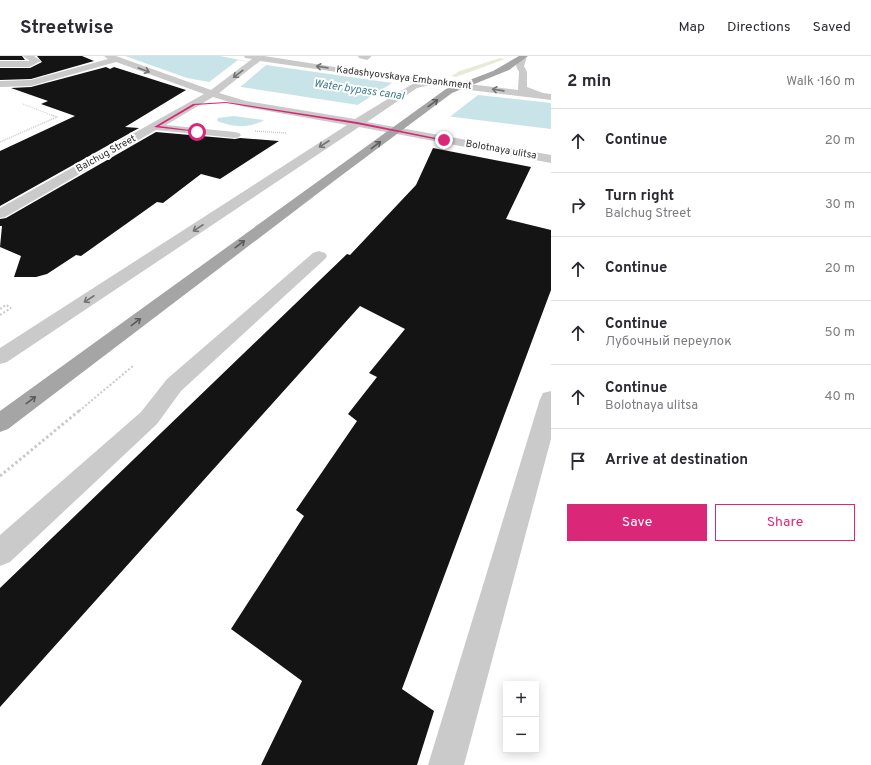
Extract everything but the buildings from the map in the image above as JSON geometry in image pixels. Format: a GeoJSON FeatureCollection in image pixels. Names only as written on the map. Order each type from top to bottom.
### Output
{"type":"FeatureCollection","features":[{"type":"Feature","properties":{"kind":"main road"},"geometry":{"type":"LineString","coordinates":[[0,423],[395,130],[450,91],[461,85],[496,74],[512,66],[523,56]]}},
{"type":"Feature","properties":{"kind":"street"},"geometry":{"type":"LineString","coordinates":[[3,65],[29,64],[37,61],[27,56]]}},
{"type":"Feature","properties":{"kind":"street"},"geometry":{"type":"LineString","coordinates":[[523,56],[520,66],[523,72],[522,89],[529,93],[551,97]]}},
{"type":"Feature","properties":{"kind":"street"},"geometry":{"type":"LineString","coordinates":[[0,84],[31,83],[112,58],[212,94],[245,104]]}},
{"type":"Feature","properties":{"kind":"street","name":"Kadashyovskaya Embankment"},"geometry":{"type":"LineString","coordinates":[[255,58],[551,97]]}},
{"type":"Feature","properties":{"kind":"street","name":"Balchug Street"},"geometry":{"type":"LineString","coordinates":[[0,214],[212,94],[224,86],[255,58]]}},
{"type":"Feature","properties":{"kind":"street"},"geometry":{"type":"LineString","coordinates":[[0,357],[414,86],[430,82]]}},
{"type":"Feature","properties":{"kind":"street"},"geometry":{"type":"LineString","coordinates":[[194,105],[214,102],[245,104]]}},
{"type":"Feature","properties":{"kind":"street","name":"Bolotnaya ulitsa"},"geometry":{"type":"LineString","coordinates":[[245,104],[551,159]]}},
{"type":"Feature","properties":{"kind":"street"},"geometry":{"type":"LineString","coordinates":[[155,127],[235,135]]}},
{"type":"Feature","properties":{"kind":"street"},"geometry":{"type":"LineString","coordinates":[[0,553],[149,418],[174,385],[319,256]]}},
{"type":"Feature","properties":{"kind":"street"},"geometry":{"type":"LineString","coordinates":[[446,765],[551,399]]}},
{"type":"Feature","properties":{"kind":"path"},"geometry":{"type":"LineString","coordinates":[[0,142],[56,117],[19,103]]}},
{"type":"Feature","properties":{"kind":"path"},"geometry":{"type":"LineString","coordinates":[[0,309],[6,305],[11,308],[0,315]]}},
{"type":"Feature","properties":{"kind":"path"},"geometry":{"type":"LineString","coordinates":[[0,476],[133,366]]}},
{"type":"Feature","properties":{"kind":"shaded area"},"geometry":{"type":"Polygon","coordinates":[[[500,58],[505,59],[456,77],[451,76],[460,71],[500,58]]]}},
{"type":"Feature","properties":{"kind":"water","name":"Water bypass canal"},"geometry":{"type":"Polygon","coordinates":[[[125,56],[220,56],[266,65],[470,94],[551,103],[551,129],[358,105],[209,82],[187,78],[125,56]]]}},
{"type":"Feature","properties":{"kind":"water"},"geometry":{"type":"Polygon","coordinates":[[[234,116],[264,120],[247,126],[228,125],[217,121],[218,118],[234,116]]]}},
{"type":"Feature","properties":{"kind":"pier"},"geometry":{"type":"Polygon","coordinates":[[[238,60],[266,65],[239,88],[208,83],[238,60]]]}},
{"type":"Feature","properties":{"kind":"pier"},"geometry":{"type":"Polygon","coordinates":[[[392,83],[478,95],[447,119],[356,106],[392,83]]]}},
{"type":"Feature","properties":{"kind":"route"},"geometry":{"type":"LineString","coordinates":[[197,132],[175,128],[155,127],[194,105],[202,103],[226,102],[357,123],[444,140]]}}]}
